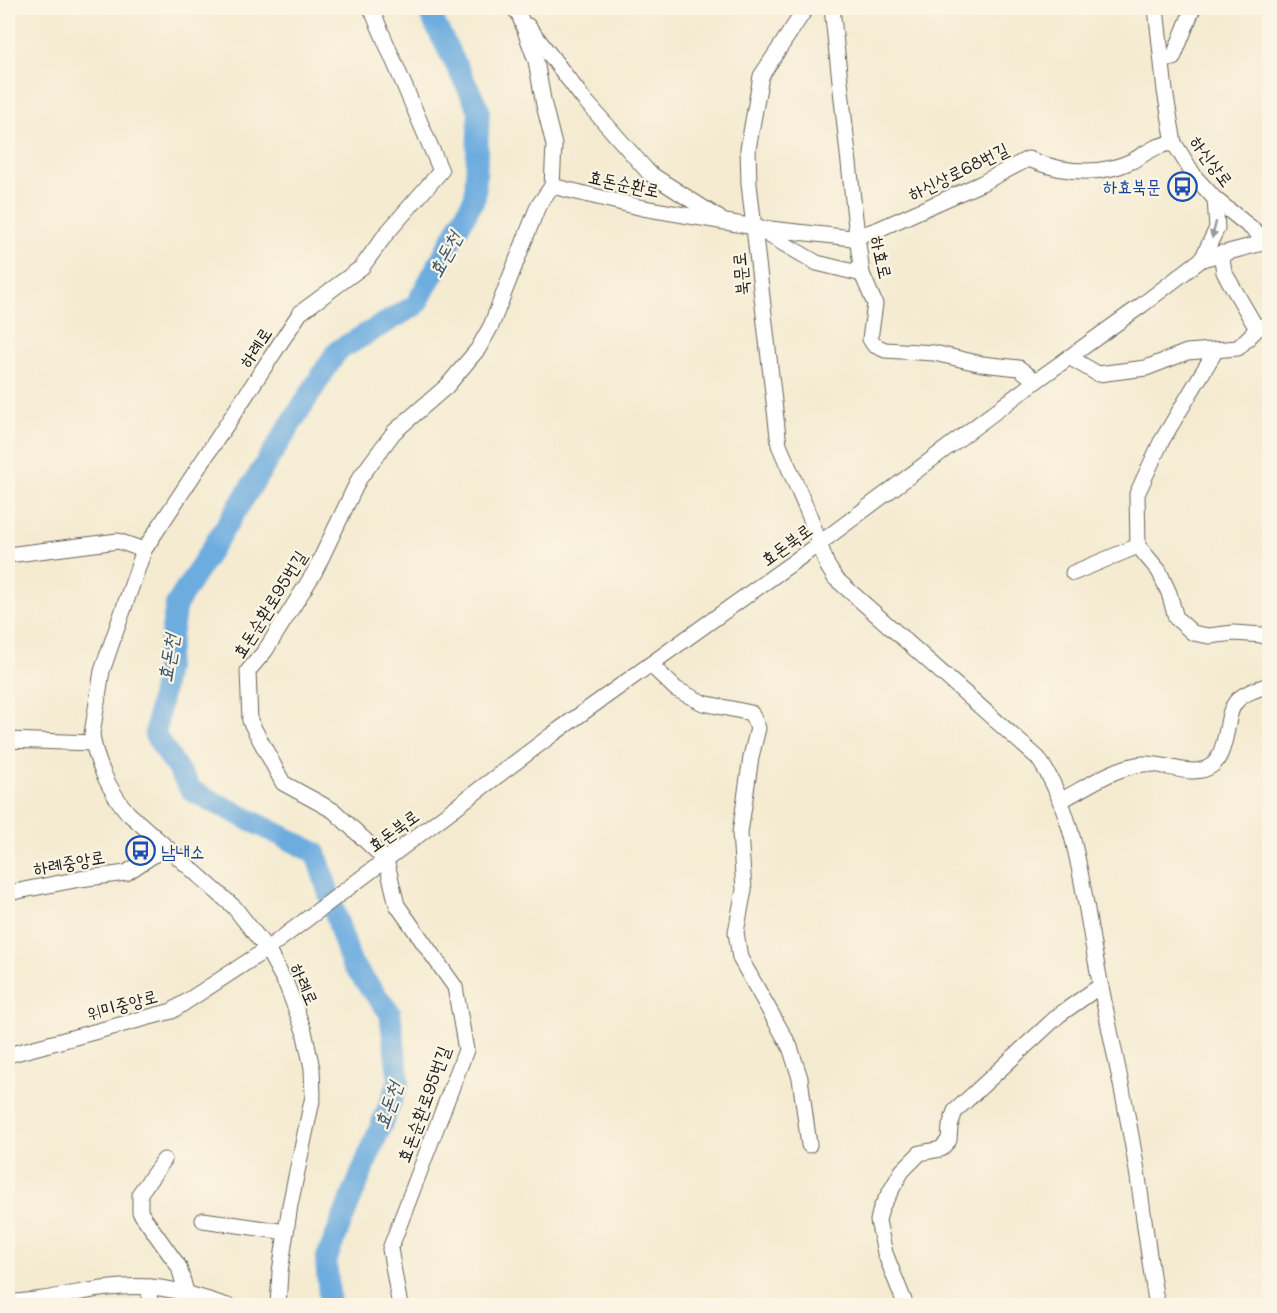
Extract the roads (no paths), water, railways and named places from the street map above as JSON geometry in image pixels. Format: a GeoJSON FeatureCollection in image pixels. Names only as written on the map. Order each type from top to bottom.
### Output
{"type":"FeatureCollection","features":[{"type":"Feature","properties":{"kind":"street","name":"하례로"},"geometry":{"type":"LineString","coordinates":[[278,1305],[280,1272],[290,1204],[313,1096],[312,1068],[304,1030],[287,986],[267,949],[234,907],[119,803],[105,775],[92,734],[102,671],[144,550],[300,313],[362,267],[386,234],[441,171],[372,8]]}},
{"type":"Feature","properties":{"kind":"street","name":"북문로"},"geometry":{"type":"LineString","coordinates":[[806,8],[761,76],[748,149],[749,184],[779,444],[827,565],[835,578],[1038,758],[1053,778],[1073,839],[1100,986],[1123,1090],[1157,1305]]}},
{"type":"Feature","properties":{"kind":"street","name":"하효로"},"geometry":{"type":"LineString","coordinates":[[832,8],[856,236],[862,274],[875,304],[870,339],[874,345],[885,350],[934,353],[982,364],[1019,368],[1036,381]]}},
{"type":"Feature","properties":{"kind":"street","name":"하신상로"},"geometry":{"type":"LineString","coordinates":[[1156,8],[1174,143],[1195,177],[1215,199],[1269,242]]}},
{"type":"Feature","properties":{"kind":"street"},"geometry":{"type":"LineString","coordinates":[[1162,60],[1173,58],[1193,8]]}},
{"type":"Feature","properties":{"kind":"street"},"geometry":{"type":"LineString","coordinates":[[516,11],[536,61],[554,145],[552,186]]}},
{"type":"Feature","properties":{"kind":"street"},"geometry":{"type":"LineString","coordinates":[[516,11],[582,98],[649,173],[727,222]]}},
{"type":"Feature","properties":{"kind":"street","name":"하신상로68번길"},"geometry":{"type":"LineString","coordinates":[[755,228],[852,238],[879,229],[972,188],[1028,159],[1049,168],[1078,171],[1114,168],[1159,145],[1174,143]]}},
{"type":"Feature","properties":{"kind":"street","name":"효돈순환로"},"geometry":{"type":"LineString","coordinates":[[552,186],[605,200],[755,228],[817,263],[862,274]]}},
{"type":"Feature","properties":{"kind":"street","name":"효돈순환로95번길"},"geometry":{"type":"LineString","coordinates":[[400,1305],[390,1249],[465,1050],[455,987],[397,905],[380,864],[334,811],[283,783],[250,722],[248,671],[265,651],[314,573],[359,479],[394,432],[447,386],[478,349],[491,326],[538,206],[552,186]]}},
{"type":"Feature","properties":{"kind":"street"},"geometry":{"type":"LineString","coordinates":[[1202,259],[1217,228],[1215,199]]}},
{"type":"Feature","properties":{"kind":"street"},"geometry":{"type":"LineString","coordinates":[[1069,357],[1098,374],[1146,368],[1187,352],[1238,348],[1263,325],[1224,272],[1221,253],[1269,242]]}},
{"type":"Feature","properties":{"kind":"street","name":"효돈북로"},"geometry":{"type":"LineString","coordinates":[[267,949],[544,741],[820,543],[1202,259],[1221,253]]}},
{"type":"Feature","properties":{"kind":"street"},"geometry":{"type":"LineString","coordinates":[[1216,350],[1161,442],[1137,494],[1138,546],[1159,571],[1169,593],[1176,618],[1193,633],[1209,636],[1234,633],[1263,635],[1269,640]]}},
{"type":"Feature","properties":{"kind":"street"},"geometry":{"type":"LineString","coordinates":[[8,555],[118,542],[144,550]]}},
{"type":"Feature","properties":{"kind":"street"},"geometry":{"type":"LineString","coordinates":[[1073,573],[1138,546]]}},
{"type":"Feature","properties":{"kind":"street"},"geometry":{"type":"LineString","coordinates":[[651,664],[676,689],[703,703],[751,713],[758,728],[751,757],[740,833],[744,890],[736,932],[740,957],[790,1047],[800,1078],[809,1145]]}},
{"type":"Feature","properties":{"kind":"street"},"geometry":{"type":"LineString","coordinates":[[1060,801],[1117,771],[1143,764],[1194,771],[1210,767],[1219,758],[1226,738],[1228,714],[1235,701],[1255,689],[1269,685]]}},
{"type":"Feature","properties":{"kind":"street"},"geometry":{"type":"LineString","coordinates":[[8,740],[93,743]]}},
{"type":"Feature","properties":{"kind":"street","name":"하례중앙로"},"geometry":{"type":"LineString","coordinates":[[8,893],[126,873],[166,847]]}},
{"type":"Feature","properties":{"kind":"street","name":"위미중앙로"},"geometry":{"type":"LineString","coordinates":[[8,1055],[172,1011],[267,949]]}},
{"type":"Feature","properties":{"kind":"street"},"geometry":{"type":"LineString","coordinates":[[906,1305],[885,1253],[878,1221],[881,1208],[902,1171],[920,1153],[941,1149],[949,1140],[950,1126],[955,1111],[1059,1015],[1100,986]]}},
{"type":"Feature","properties":{"kind":"street"},"geometry":{"type":"LineString","coordinates":[[164,1160],[140,1193],[140,1212],[179,1267],[186,1292]]}},
{"type":"Feature","properties":{"kind":"street"},"geometry":{"type":"LineString","coordinates":[[203,1220],[286,1232]]}},
{"type":"Feature","properties":{"kind":"street"},"geometry":{"type":"LineString","coordinates":[[8,1303],[45,1302],[126,1287],[150,1287],[186,1292],[228,1305]]}},
{"type":"Feature","properties":{"kind":"street"},"geometry":{"type":"LineString","coordinates":[[149,1305],[150,1287]]}},
{"type":"Feature","properties":{"kind":"waterway","name":"효돈천"},"geometry":{"type":"LineString","coordinates":[[330,1306],[326,1260],[399,1081],[390,1013],[351,963],[316,853],[192,791],[155,735],[176,605],[337,351],[416,305],[475,197],[479,110],[427,8]]}},
{"type":"Feature","properties":{"kind":"place","name":"하효북문"},"geometry":{"type":"Point","coordinates":[1182,186]}},
{"type":"Feature","properties":{"kind":"place","name":"남내소"},"geometry":{"type":"Point","coordinates":[140,851]}}]}
